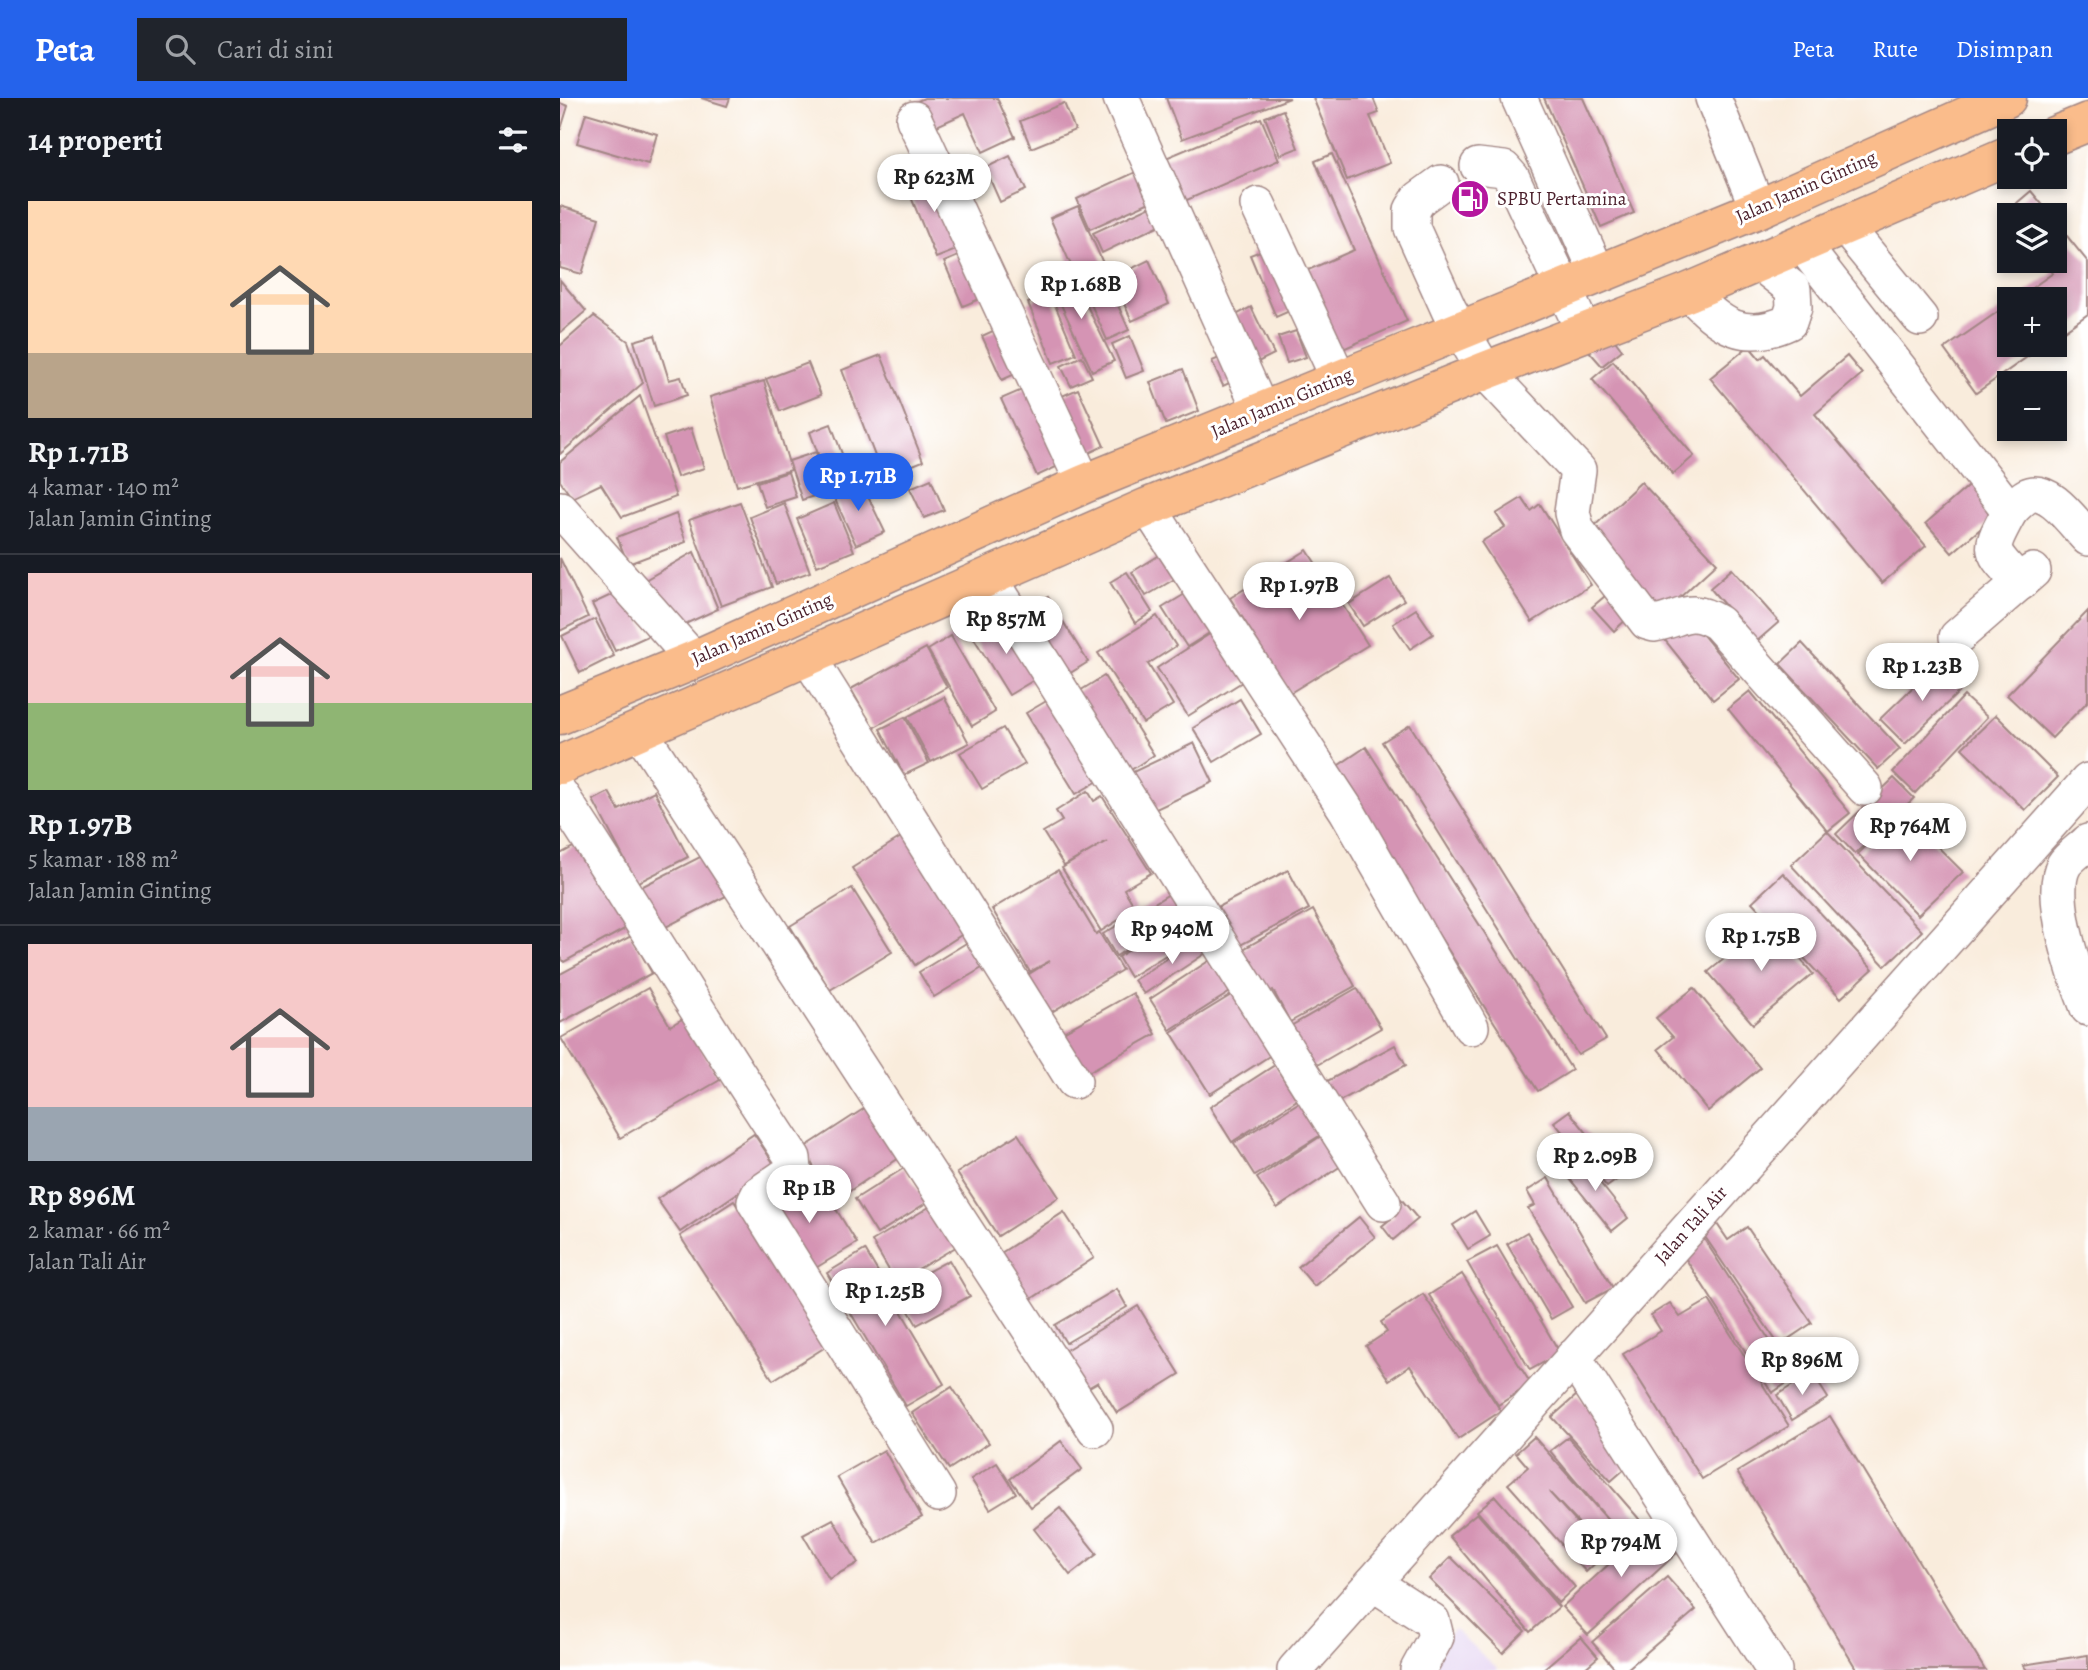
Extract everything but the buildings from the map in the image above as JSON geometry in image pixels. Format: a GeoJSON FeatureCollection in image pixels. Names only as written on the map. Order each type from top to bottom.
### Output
{"type":"FeatureCollection","features":[{"type":"Feature","properties":{"kind":"highway","name":"Jalan Jamin Ginting"},"geometry":{"type":"LineString","coordinates":[[560,715],[694,660],[1084,484],[1758,209],[2007,98]]}},
{"type":"Feature","properties":{"kind":"highway"},"geometry":{"type":"LineString","coordinates":[[2067,131],[2088,122]]}},
{"type":"Feature","properties":{"kind":"highway"},"geometry":{"type":"LineString","coordinates":[[560,765],[1148,507],[1485,370],[1760,263],[1997,160]]}},
{"type":"Feature","properties":{"kind":"street"},"geometry":{"type":"LineString","coordinates":[[1121,98],[1262,412]]}},
{"type":"Feature","properties":{"kind":"street"},"geometry":{"type":"LineString","coordinates":[[1519,98],[1598,274]]}},
{"type":"Feature","properties":{"kind":"street"},"geometry":{"type":"LineString","coordinates":[[1713,98],[1758,209]]}},
{"type":"Feature","properties":{"kind":"street"},"geometry":{"type":"LineString","coordinates":[[914,119],[1084,484]]}},
{"type":"Feature","properties":{"kind":"street"},"geometry":{"type":"LineString","coordinates":[[1478,166],[1504,169],[1512,178],[1562,290],[1584,332]]}},
{"type":"Feature","properties":{"kind":"street"},"geometry":{"type":"LineString","coordinates":[[1441,183],[1419,199],[1412,210],[1412,228],[1449,310],[1485,370],[1578,470],[1572,513],[1577,530],[1647,622],[1654,624],[1685,613],[1702,613],[1718,623],[1865,788]]}},
{"type":"Feature","properties":{"kind":"street"},"geometry":{"type":"LineString","coordinates":[[1258,205],[1339,379]]}},
{"type":"Feature","properties":{"kind":"street"},"geometry":{"type":"LineString","coordinates":[[1844,225],[1920,318]]}},
{"type":"Feature","properties":{"kind":"street"},"geometry":{"type":"LineString","coordinates":[[1802,244],[2010,511]]}},
{"type":"Feature","properties":{"kind":"street"},"geometry":{"type":"LineString","coordinates":[[1689,292],[1714,320],[1745,332],[1769,332],[1789,322],[1794,307],[1793,289],[1760,263]]}},
{"type":"Feature","properties":{"kind":"street"},"geometry":{"type":"LineString","coordinates":[[1957,637],[2026,577],[1993,553],[1993,542],[2010,511],[2028,495],[2039,495],[2052,500],[2088,538]]}},
{"type":"Feature","properties":{"kind":"street"},"geometry":{"type":"LineString","coordinates":[[1148,507],[1347,811],[1472,1027]]}},
{"type":"Feature","properties":{"kind":"street"},"geometry":{"type":"LineString","coordinates":[[560,509],[694,660]]}},
{"type":"Feature","properties":{"kind":"street"},"geometry":{"type":"LineString","coordinates":[[989,578],[1383,1203]]}},
{"type":"Feature","properties":{"kind":"street"},"geometry":{"type":"LineString","coordinates":[[809,658],[1074,1081]]}},
{"type":"Feature","properties":{"kind":"street"},"geometry":{"type":"LineString","coordinates":[[639,730],[1095,1429]]}},
{"type":"Feature","properties":{"kind":"street","name":"Jalan Tali Air"},"geometry":{"type":"LineString","coordinates":[[1295,1670],[1573,1357],[2076,818],[2088,781]]}},
{"type":"Feature","properties":{"kind":"street"},"geometry":{"type":"LineString","coordinates":[[560,794],[639,913],[746,1090],[793,1158],[794,1170],[758,1194],[755,1202],[938,1494]]}},
{"type":"Feature","properties":{"kind":"street"},"geometry":{"type":"LineString","coordinates":[[2088,842],[2064,866],[2059,901],[2071,966],[2088,1008]]}},
{"type":"Feature","properties":{"kind":"street"},"geometry":{"type":"LineString","coordinates":[[1573,1357],[1774,1670]]}},
{"type":"Feature","properties":{"kind":"street"},"geometry":{"type":"LineString","coordinates":[[1373,1583],[1432,1621],[1436,1637],[1418,1670]]}},
{"type":"Feature","properties":{"kind":"shaded area"},"geometry":{"type":"Polygon","coordinates":[[[1454,1629],[1499,1670],[1416,1670],[1454,1629]]]}},
{"type":"Feature","properties":{"kind":"place","name":"SPBU Pertamina"},"geometry":{"type":"Point","coordinates":[1470,199]}}]}
